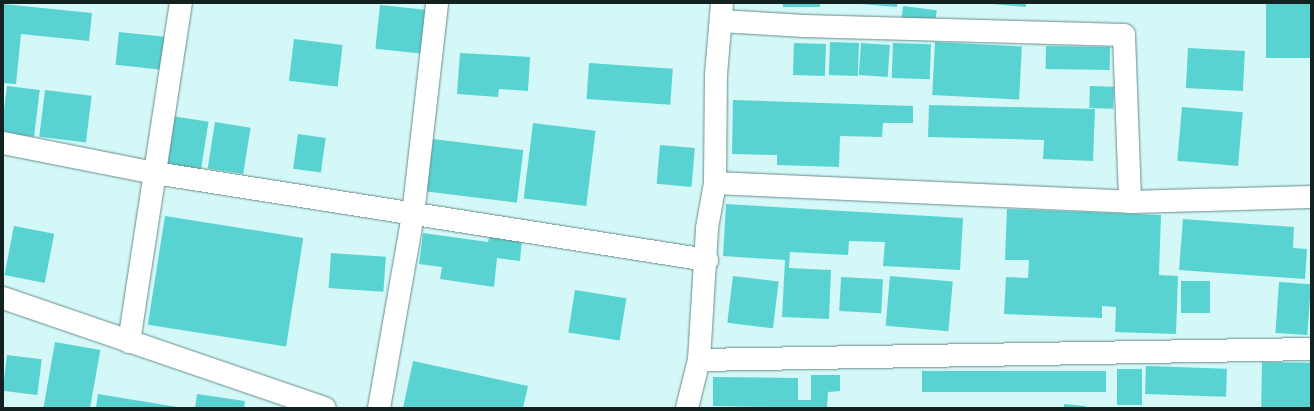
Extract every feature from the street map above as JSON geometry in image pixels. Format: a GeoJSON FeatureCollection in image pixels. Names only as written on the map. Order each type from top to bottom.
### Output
{"type":"FeatureCollection","features":[{"type":"Feature","properties":{"kind":"street"},"geometry":{"type":"LineString","coordinates":[[130,342],[181,3]]}},
{"type":"Feature","properties":{"kind":"street"},"geometry":{"type":"LineString","coordinates":[[379,408],[413,215],[437,3]]}},
{"type":"Feature","properties":{"kind":"street"},"geometry":{"type":"LineString","coordinates":[[687,408],[699,360],[707,260],[707,228],[715,183],[716,75],[721,12],[804,26],[1124,35],[1130,202]]}},
{"type":"Feature","properties":{"kind":"street"},"geometry":{"type":"LineString","coordinates":[[3,143],[155,173],[413,215],[707,260]]}},
{"type":"Feature","properties":{"kind":"street"},"geometry":{"type":"LineString","coordinates":[[715,183],[1130,202],[1311,197]]}},
{"type":"Feature","properties":{"kind":"street"},"geometry":{"type":"LineString","coordinates":[[3,298],[325,408]]}},
{"type":"Feature","properties":{"kind":"street"},"geometry":{"type":"LineString","coordinates":[[699,360],[1311,349]]}},
{"type":"Feature","properties":{"kind":"building"},"geometry":{"type":"Polygon","coordinates":[[[783,3],[820,3],[820,7],[783,7],[783,3]]]}},
{"type":"Feature","properties":{"kind":"building"},"geometry":{"type":"Polygon","coordinates":[[[848,3],[897,3],[897,7],[848,3]]]}},
{"type":"Feature","properties":{"kind":"building"},"geometry":{"type":"Polygon","coordinates":[[[980,3],[1026,3],[1026,7],[980,3]]]}},
{"type":"Feature","properties":{"kind":"building"},"geometry":{"type":"Polygon","coordinates":[[[1266,3],[1311,3],[1311,58],[1266,58],[1266,3]]]}},
{"type":"Feature","properties":{"kind":"building"},"geometry":{"type":"Polygon","coordinates":[[[3,4],[92,13],[89,41],[21,34],[16,84],[3,83],[3,4]]]}},
{"type":"Feature","properties":{"kind":"building"},"geometry":{"type":"Polygon","coordinates":[[[380,5],[428,10],[423,54],[375,49],[380,5]]]}},
{"type":"Feature","properties":{"kind":"building"},"geometry":{"type":"Polygon","coordinates":[[[903,6],[937,10],[935,24],[901,20],[903,6]]]}},
{"type":"Feature","properties":{"kind":"building"},"geometry":{"type":"Polygon","coordinates":[[[119,32],[165,37],[161,70],[116,65],[119,32]]]}},
{"type":"Feature","properties":{"kind":"building"},"geometry":{"type":"Polygon","coordinates":[[[294,39],[343,45],[338,87],[289,81],[294,39]]]}},
{"type":"Feature","properties":{"kind":"building"},"geometry":{"type":"Polygon","coordinates":[[[830,42],[859,43],[858,76],[829,75],[830,42]]]}},
{"type":"Feature","properties":{"kind":"building"},"geometry":{"type":"Polygon","coordinates":[[[935,42],[1022,47],[1019,99],[932,95],[935,42]]]}},
{"type":"Feature","properties":{"kind":"building"},"geometry":{"type":"Polygon","coordinates":[[[794,43],[826,44],[825,76],[793,75],[794,43]]]}},
{"type":"Feature","properties":{"kind":"building"},"geometry":{"type":"Polygon","coordinates":[[[861,43],[890,45],[888,77],[859,75],[861,43]]]}},
{"type":"Feature","properties":{"kind":"building"},"geometry":{"type":"Polygon","coordinates":[[[893,43],[931,44],[930,79],[892,78],[893,43]]]}},
{"type":"Feature","properties":{"kind":"building"},"geometry":{"type":"Polygon","coordinates":[[[1046,46],[1110,47],[1110,70],[1046,69],[1046,46]]]}},
{"type":"Feature","properties":{"kind":"building"},"geometry":{"type":"Polygon","coordinates":[[[1188,48],[1245,51],[1243,91],[1186,88],[1188,48]]]}},
{"type":"Feature","properties":{"kind":"building"},"geometry":{"type":"Polygon","coordinates":[[[460,53],[530,57],[528,91],[499,89],[498,97],[457,94],[460,53]]]}},
{"type":"Feature","properties":{"kind":"building"},"geometry":{"type":"Polygon","coordinates":[[[589,63],[673,69],[670,105],[586,99],[589,63]]]}},
{"type":"Feature","properties":{"kind":"building"},"geometry":{"type":"Polygon","coordinates":[[[7,86],[40,90],[34,137],[3,133],[3,119],[7,86]]]}},
{"type":"Feature","properties":{"kind":"building"},"geometry":{"type":"Polygon","coordinates":[[[1090,86],[1114,87],[1113,109],[1089,108],[1090,86]]]}},
{"type":"Feature","properties":{"kind":"building"},"geometry":{"type":"Polygon","coordinates":[[[45,90],[92,96],[86,142],[39,137],[45,90]]]}},
{"type":"Feature","properties":{"kind":"building"},"geometry":{"type":"Polygon","coordinates":[[[733,100],[913,106],[913,123],[883,123],[882,137],[840,136],[839,167],[777,165],[777,155],[732,154],[733,100]]]}},
{"type":"Feature","properties":{"kind":"building"},"geometry":{"type":"Polygon","coordinates":[[[929,105],[1095,109],[1093,161],[1043,159],[1044,140],[928,137],[929,105]]]}},
{"type":"Feature","properties":{"kind":"building"},"geometry":{"type":"Polygon","coordinates":[[[1182,107],[1243,112],[1238,166],[1177,161],[1182,107]]]}},
{"type":"Feature","properties":{"kind":"building"},"geometry":{"type":"Polygon","coordinates":[[[172,116],[209,122],[201,169],[164,163],[172,116]]]}},
{"type":"Feature","properties":{"kind":"building"},"geometry":{"type":"Polygon","coordinates":[[[215,122],[251,128],[243,174],[208,168],[215,122]]]}},
{"type":"Feature","properties":{"kind":"building"},"geometry":{"type":"Polygon","coordinates":[[[533,123],[596,131],[586,206],[524,198],[533,123]]]}},
{"type":"Feature","properties":{"kind":"building"},"geometry":{"type":"Polygon","coordinates":[[[298,134],[326,138],[321,173],[293,169],[298,134]]]}},
{"type":"Feature","properties":{"kind":"building"},"geometry":{"type":"Polygon","coordinates":[[[433,139],[523,150],[517,203],[427,192],[433,139]]]}},
{"type":"Feature","properties":{"kind":"building"},"geometry":{"type":"Polygon","coordinates":[[[660,145],[695,148],[691,187],[657,184],[660,145]]]}},
{"type":"Feature","properties":{"kind":"building"},"geometry":{"type":"Polygon","coordinates":[[[726,204],[963,218],[960,270],[883,266],[885,242],[849,241],[848,255],[790,252],[789,268],[831,270],[829,319],[782,317],[785,260],[723,256],[726,204]]]}},
{"type":"Feature","properties":{"kind":"building"},"geometry":{"type":"Polygon","coordinates":[[[1007,209],[1161,215],[1159,275],[1178,276],[1176,334],[1115,332],[1116,307],[1102,306],[1102,318],[1004,314],[1006,277],[1028,278],[1029,260],[1005,260],[1007,209]]]}},
{"type":"Feature","properties":{"kind":"building"},"geometry":{"type":"Polygon","coordinates":[[[165,216],[303,238],[286,347],[148,325],[165,216]]]}},
{"type":"Feature","properties":{"kind":"building"},"geometry":{"type":"Polygon","coordinates":[[[1183,219],[1294,227],[1293,248],[1307,249],[1305,279],[1179,270],[1183,219]]]}},
{"type":"Feature","properties":{"kind":"building"},"geometry":{"type":"Polygon","coordinates":[[[14,226],[54,234],[45,283],[4,275],[14,226]]]}},
{"type":"Feature","properties":{"kind":"building"},"geometry":{"type":"Polygon","coordinates":[[[423,233],[488,242],[490,234],[522,239],[520,261],[497,258],[494,287],[440,279],[442,267],[419,264],[423,233]]]}},
{"type":"Feature","properties":{"kind":"building"},"geometry":{"type":"Polygon","coordinates":[[[331,253],[386,257],[383,292],[329,288],[331,253]]]}},
{"type":"Feature","properties":{"kind":"building"},"geometry":{"type":"Polygon","coordinates":[[[733,276],[779,282],[773,328],[727,323],[733,276]]]}},
{"type":"Feature","properties":{"kind":"building"},"geometry":{"type":"Polygon","coordinates":[[[890,276],[953,281],[948,331],[886,326],[890,276]]]}},
{"type":"Feature","properties":{"kind":"building"},"geometry":{"type":"Polygon","coordinates":[[[841,277],[883,279],[881,313],[839,311],[841,277]]]}},
{"type":"Feature","properties":{"kind":"building"},"geometry":{"type":"Polygon","coordinates":[[[1181,281],[1210,281],[1210,313],[1181,313],[1181,281]]]}},
{"type":"Feature","properties":{"kind":"building"},"geometry":{"type":"Polygon","coordinates":[[[1279,282],[1311,284],[1307,335],[1275,333],[1279,282]]]}},
{"type":"Feature","properties":{"kind":"building"},"geometry":{"type":"Polygon","coordinates":[[[575,290],[626,298],[620,341],[568,332],[575,290]]]}},
{"type":"Feature","properties":{"kind":"building"},"geometry":{"type":"Polygon","coordinates":[[[55,342],[100,350],[90,408],[43,408],[55,342]]]}},
{"type":"Feature","properties":{"kind":"building"},"geometry":{"type":"Polygon","coordinates":[[[7,355],[42,359],[37,395],[3,391],[7,355]]]}},
{"type":"Feature","properties":{"kind":"building"},"geometry":{"type":"Polygon","coordinates":[[[413,361],[528,386],[523,408],[403,408],[413,361]]]}},
{"type":"Feature","properties":{"kind":"building"},"geometry":{"type":"Polygon","coordinates":[[[1262,362],[1311,363],[1310,408],[1261,407],[1262,362]]]}},
{"type":"Feature","properties":{"kind":"building"},"geometry":{"type":"Polygon","coordinates":[[[1146,366],[1227,369],[1226,397],[1145,394],[1146,366]]]}},
{"type":"Feature","properties":{"kind":"building"},"geometry":{"type":"Polygon","coordinates":[[[1117,369],[1142,369],[1142,405],[1117,405],[1117,369]]]}},
{"type":"Feature","properties":{"kind":"building"},"geometry":{"type":"Polygon","coordinates":[[[922,371],[1106,371],[1106,392],[922,392],[922,371]]]}},
{"type":"Feature","properties":{"kind":"building"},"geometry":{"type":"Polygon","coordinates":[[[811,375],[840,375],[840,391],[828,392],[827,408],[713,406],[713,377],[798,378],[798,400],[811,400],[811,375]]]}},
{"type":"Feature","properties":{"kind":"building"},"geometry":{"type":"Polygon","coordinates":[[[98,394],[177,407],[177,408],[96,408],[98,394]]]}},
{"type":"Feature","properties":{"kind":"building"},"geometry":{"type":"Polygon","coordinates":[[[197,394],[245,401],[244,408],[195,408],[197,394]]]}},
{"type":"Feature","properties":{"kind":"building"},"geometry":{"type":"Polygon","coordinates":[[[1064,404],[1085,406],[1085,408],[1064,408],[1064,404]]]}}]}
